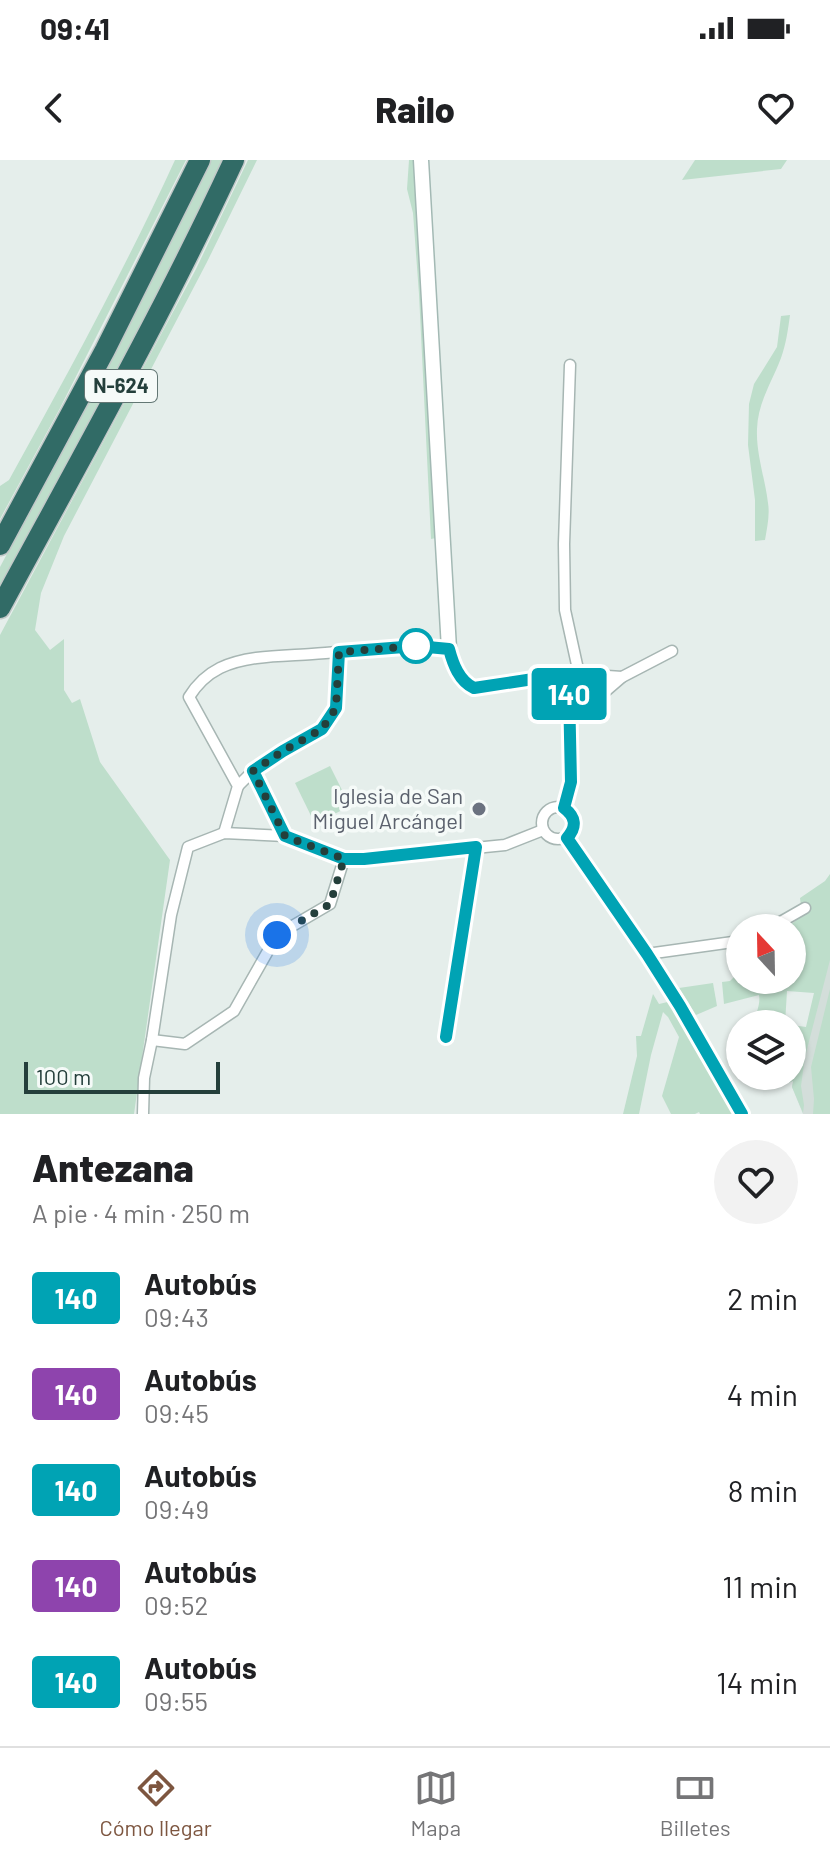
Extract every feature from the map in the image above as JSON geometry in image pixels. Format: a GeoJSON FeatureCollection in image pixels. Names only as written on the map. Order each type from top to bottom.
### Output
{"type":"FeatureCollection","features":[{"type":"Feature","properties":{"kind":"highway","name":"N-624"},"geometry":{"type":"LineString","coordinates":[[0,545],[105,350],[200,160]]}},
{"type":"Feature","properties":{"kind":"highway","name":"N-624"},"geometry":{"type":"LineString","coordinates":[[0,608],[129,372],[234,160]]}},
{"type":"Feature","properties":{"kind":"street"},"geometry":{"type":"LineString","coordinates":[[421,160],[449,649],[453,665],[474,688],[553,676],[563,679],[579,674],[622,677]]}},
{"type":"Feature","properties":{"kind":"street"},"geometry":{"type":"LineString","coordinates":[[570,365],[565,610],[579,674]]}},
{"type":"Feature","properties":{"kind":"street"},"geometry":{"type":"LineString","coordinates":[[238,786],[189,697],[198,682],[222,667],[254,658],[417,646],[449,649]]}},
{"type":"Feature","properties":{"kind":"street"},"geometry":{"type":"LineString","coordinates":[[569,707],[593,702],[622,677],[672,651]]}},
{"type":"Feature","properties":{"kind":"street"},"geometry":{"type":"LineString","coordinates":[[224,833],[238,786],[253,771],[322,729],[336,708],[339,652]]}},
{"type":"Feature","properties":{"kind":"street"},"geometry":{"type":"LineString","coordinates":[[563,679],[569,690],[571,782],[564,808]]}},
{"type":"Feature","properties":{"kind":"street"},"geometry":{"type":"LineString","coordinates":[[253,771],[285,836]]}},
{"type":"Feature","properties":{"kind":"street"},"geometry":{"type":"LineString","coordinates":[[564,808],[571,813],[573,831],[567,838],[553,839],[543,830],[543,816],[548,810],[564,808]]}},
{"type":"Feature","properties":{"kind":"street"},"geometry":{"type":"LineString","coordinates":[[143,1114],[144,1078],[171,915],[188,847],[224,833],[285,836],[344,859],[364,859],[505,845],[543,830]]}},
{"type":"Feature","properties":{"kind":"street"},"geometry":{"type":"LineString","coordinates":[[567,838],[691,1023],[742,1114]]}},
{"type":"Feature","properties":{"kind":"street"},"geometry":{"type":"LineString","coordinates":[[446,1037],[476,847]]}},
{"type":"Feature","properties":{"kind":"street"},"geometry":{"type":"LineString","coordinates":[[152,1040],[185,1044],[234,1011],[277,935],[330,904],[344,859]]}},
{"type":"Feature","properties":{"kind":"street"},"geometry":{"type":"LineString","coordinates":[[794,914],[805,908]]}},
{"type":"Feature","properties":{"kind":"street"},"geometry":{"type":"LineString","coordinates":[[647,954],[726,943]]}},
{"type":"Feature","properties":{"kind":"shaded area"},"geometry":{"type":"Polygon","coordinates":[[[830,930],[830,1114],[803,1114],[793,1090],[806,1090],[806,1029],[830,930]]]}},
{"type":"Feature","properties":{"kind":"green space"},"geometry":{"type":"Polygon","coordinates":[[[175,160],[186,160],[0,519],[0,486],[9,480],[74,361],[175,160]]]}},
{"type":"Feature","properties":{"kind":"green space"},"geometry":{"type":"Polygon","coordinates":[[[210,160],[223,160],[142,323],[0,591],[0,567],[120,342],[210,160]]]}},
{"type":"Feature","properties":{"kind":"green space"},"geometry":{"type":"Polygon","coordinates":[[[248,160],[257,160],[64,536],[41,593],[35,630],[50,650],[64,639],[64,690],[72,703],[80,699],[100,762],[170,860],[134,1114],[0,1114],[0,635],[196,269],[248,160]]]}},
{"type":"Feature","properties":{"kind":"green space"},"geometry":{"type":"Polygon","coordinates":[[[409,160],[417,160],[436,538],[431,539],[419,294],[413,213],[407,189],[409,160]]]}},
{"type":"Feature","properties":{"kind":"green space"},"geometry":{"type":"Polygon","coordinates":[[[695,160],[787,160],[781,169],[682,180],[695,160]]]}},
{"type":"Feature","properties":{"kind":"green space"},"geometry":{"type":"Polygon","coordinates":[[[790,315],[783,353],[758,419],[758,448],[769,512],[765,540],[755,541],[755,500],[748,445],[749,404],[754,384],[777,347],[781,316],[790,315]]]}},
{"type":"Feature","properties":{"kind":"green space"},"geometry":{"type":"Polygon","coordinates":[[[330,766],[350,806],[315,824],[295,783],[330,766]]]}},
{"type":"Feature","properties":{"kind":"green space"},"geometry":{"type":"Polygon","coordinates":[[[830,874],[830,960],[806,1053],[806,1027],[814,993],[806,992],[806,914],[802,914],[800,898],[830,874]]]}},
{"type":"Feature","properties":{"kind":"green space"},"geometry":{"type":"Polygon","coordinates":[[[722,982],[726,982],[726,994],[787,994],[786,1010],[757,1010],[759,995],[724,1004],[722,982]]]}},
{"type":"Feature","properties":{"kind":"green space"},"geometry":{"type":"Polygon","coordinates":[[[713,983],[717,1006],[696,1015],[679,988],[713,983]]]}},
{"type":"Feature","properties":{"kind":"green space"},"geometry":{"type":"Polygon","coordinates":[[[830,989],[830,1114],[813,1114],[811,1067],[830,989]]]}},
{"type":"Feature","properties":{"kind":"green space"},"geometry":{"type":"Polygon","coordinates":[[[653,994],[659,1004],[672,1001],[735,1114],[671,1114],[662,1096],[679,1037],[663,1012],[639,1114],[623,1114],[637,1056],[636,1036],[641,1036],[653,994]]]}},
{"type":"Feature","properties":{"kind":"green space"},"geometry":{"type":"Polygon","coordinates":[[[793,1090],[802,1090],[803,1113],[793,1090]]]}},
{"type":"Feature","properties":{"kind":"bus line","name":"140"},"geometry":{"type":"LineString","coordinates":[[446,1037],[476,847],[344,859],[285,836],[253,771],[322,729],[336,708],[339,652],[417,646],[449,649],[453,665],[474,688],[553,676],[563,679],[569,690],[571,782],[564,808],[571,813],[574,822],[573,831],[567,838],[691,1023],[742,1114]]}},
{"type":"Feature","properties":{"kind":"place","name":"Iglesia de San Miguel Arcángel"},"geometry":{"type":"Point","coordinates":[479,809]}},
{"type":"Feature","properties":{"kind":"route"},"geometry":{"type":"LineString","coordinates":[[277,935],[330,904],[344,859],[285,836],[253,771],[322,729],[336,708],[339,652],[416,646]]}}]}
